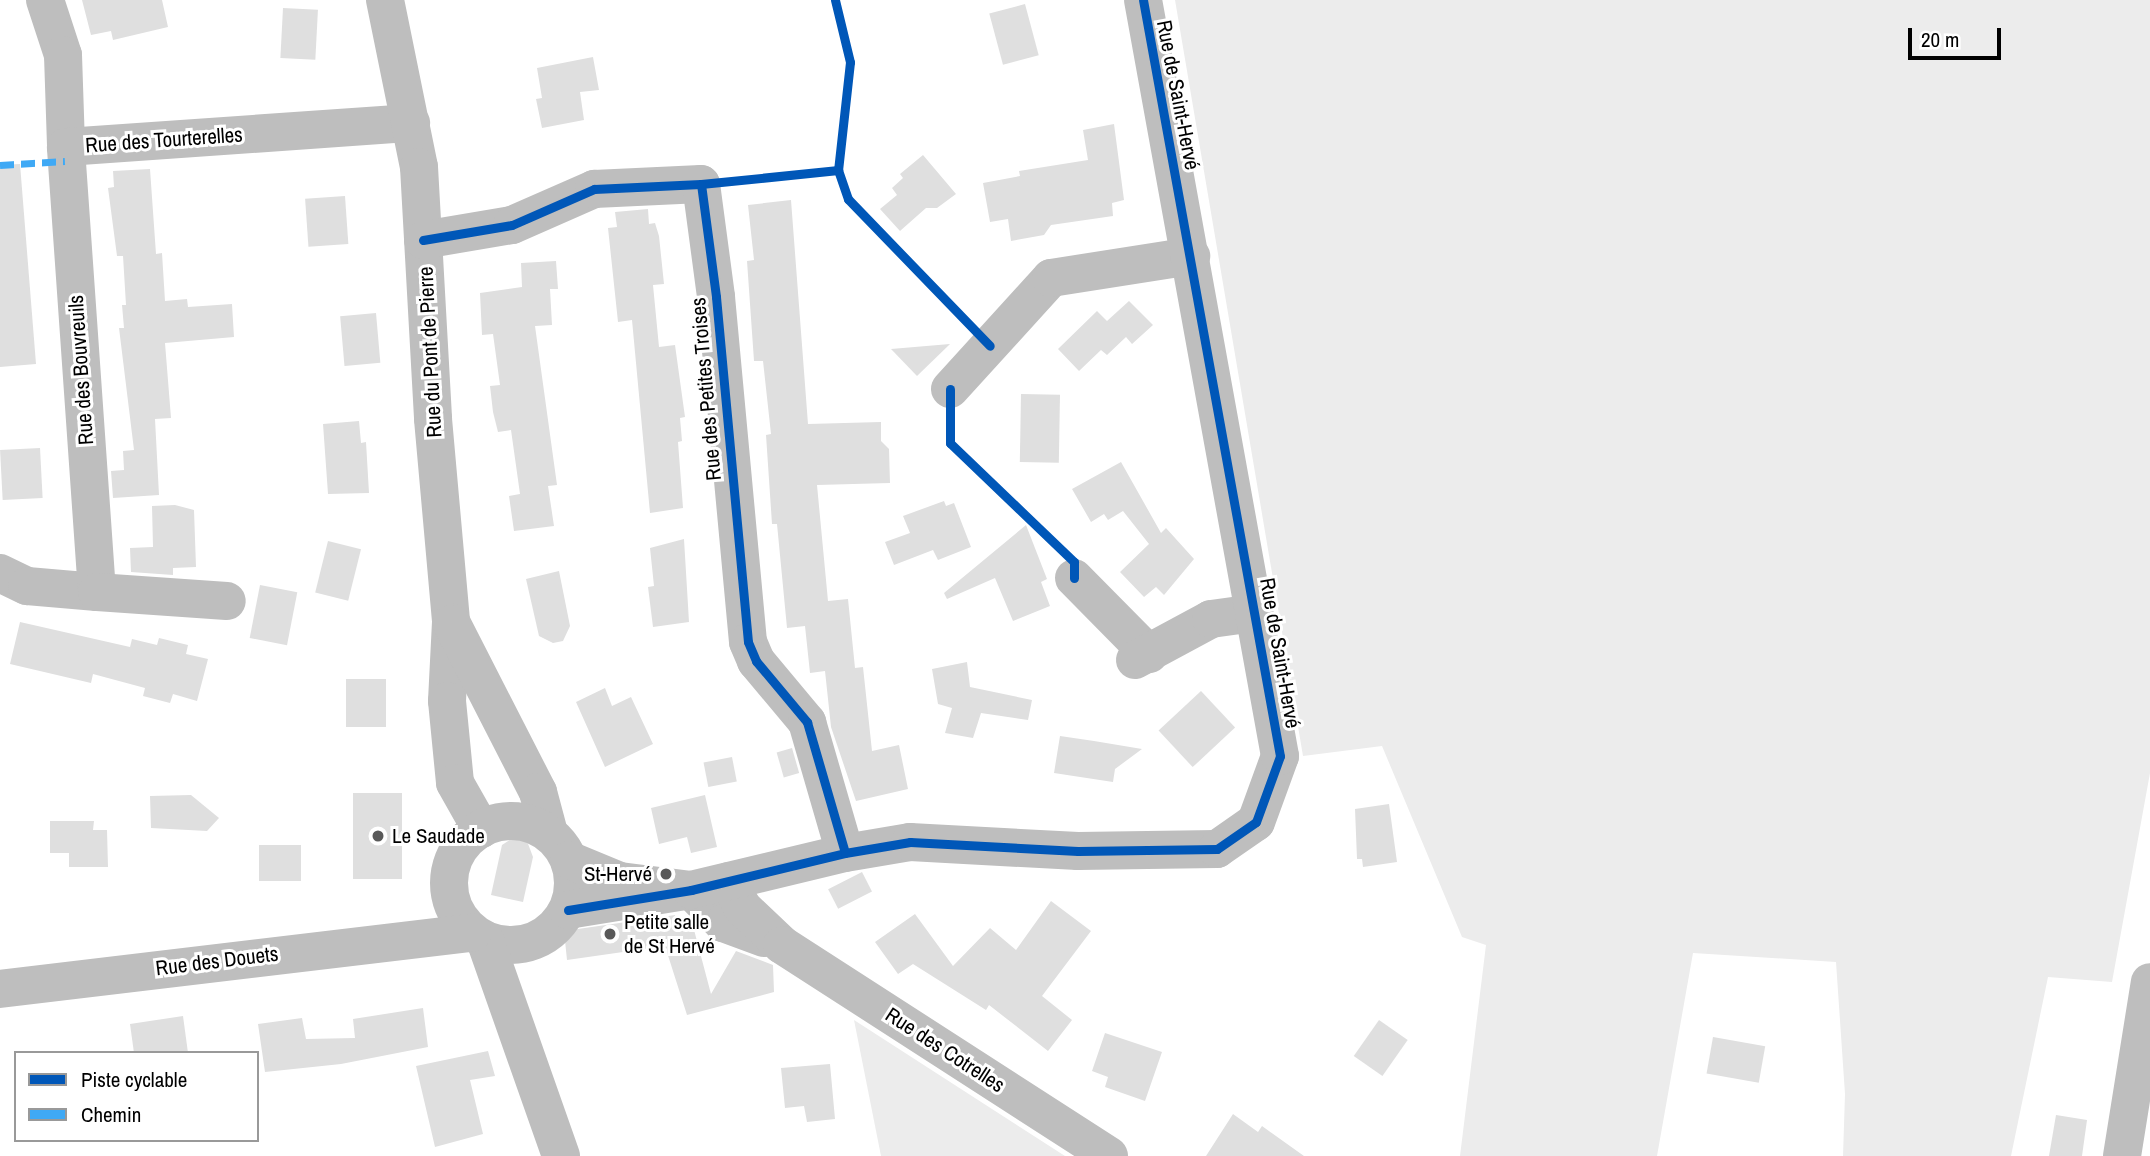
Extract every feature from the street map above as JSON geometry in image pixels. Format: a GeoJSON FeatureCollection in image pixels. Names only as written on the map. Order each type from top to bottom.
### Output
{"type":"FeatureCollection","features":[{"type":"Feature","properties":{"kind":"street","name":"Rue des Tourterelles"},"geometry":{"type":"LineString","coordinates":[[45,0],[63,55],[66,147],[411,123]]}},
{"type":"Feature","properties":{"kind":"street","name":"Rue du Pont de Pierre"},"geometry":{"type":"LineString","coordinates":[[385,0],[419,167],[451,622],[447,701],[455,783],[481,828]]}},
{"type":"Feature","properties":{"kind":"street","name":"Rue de Saint-Hervé"},"geometry":{"type":"LineString","coordinates":[[691,890],[845,853],[910,842],[1078,851],[1217,849],[1256,822],[1280,756],[1143,0]]}},
{"type":"Feature","properties":{"kind":"street","name":"Rue des Bouvreuils"},"geometry":{"type":"LineString","coordinates":[[66,147],[97,592]]}},
{"type":"Feature","properties":{"kind":"street","name":"Rue des Petites Troises"},"geometry":{"type":"LineString","coordinates":[[424,240],[512,225],[594,189],[701,184],[716,297],[748,642],[756,661],[807,722],[845,853]]}},
{"type":"Feature","properties":{"kind":"street"},"geometry":{"type":"LineString","coordinates":[[950,389],[1051,278],[1191,256]]}},
{"type":"Feature","properties":{"kind":"street"},"geometry":{"type":"LineString","coordinates":[[0,573],[27,586],[227,601]]}},
{"type":"Feature","properties":{"kind":"street"},"geometry":{"type":"LineString","coordinates":[[1074,578],[1142,657],[1211,619],[1255,612]]}},
{"type":"Feature","properties":{"kind":"street","name":"Rue du Pont de Pierre"},"geometry":{"type":"LineString","coordinates":[[451,622],[538,792],[559,847]]}},
{"type":"Feature","properties":{"kind":"street"},"geometry":{"type":"LineString","coordinates":[[435,938],[451,899],[454,859],[481,828],[516,821],[620,881],[691,890]]}},
{"type":"Feature","properties":{"kind":"street"},"geometry":{"type":"LineString","coordinates":[[479,936],[514,946],[545,936],[568,910],[573,876],[559,847]]}},
{"type":"Feature","properties":{"kind":"street","name":"Rue des Cotrelles"},"geometry":{"type":"LineString","coordinates":[[729,881],[743,907],[782,945],[1109,1156]]}},
{"type":"Feature","properties":{"kind":"street"},"geometry":{"type":"LineString","coordinates":[[568,910],[691,890]]}},
{"type":"Feature","properties":{"kind":"street","name":"Rue des Cotrelles"},"geometry":{"type":"LineString","coordinates":[[691,890],[723,923],[782,945]]}},
{"type":"Feature","properties":{"kind":"street"},"geometry":{"type":"LineString","coordinates":[[451,899],[479,936],[557,1135],[561,1156]]}},
{"type":"Feature","properties":{"kind":"street","name":"Rue des Douets"},"geometry":{"type":"LineString","coordinates":[[0,989],[435,938],[479,936]]}},
{"type":"Feature","properties":{"kind":"street"},"geometry":{"type":"LineString","coordinates":[[508,1011],[529,943]]}},
{"type":"Feature","properties":{"kind":"street"},"geometry":{"type":"LineString","coordinates":[[2122,1156],[2150,982]]}},
{"type":"Feature","properties":{"kind":"shaded area"},"geometry":{"type":"Polygon","coordinates":[[[1175,0],[2150,0],[2150,773],[2112,982],[2048,977],[2011,1156],[1843,1156],[1845,1094],[1836,962],[1693,953],[1657,1156],[1460,1156],[1486,945],[1462,937],[1382,746],[1303,756],[1175,0]]]}},
{"type":"Feature","properties":{"kind":"shaded area"},"geometry":{"type":"Polygon","coordinates":[[[854,1020],[1065,1156],[881,1156],[854,1020]]]}},
{"type":"Feature","properties":{"kind":"building"},"geometry":{"type":"Polygon","coordinates":[[[82,0],[162,0],[168,27],[113,40],[111,31],[91,35],[82,0]]]}},
{"type":"Feature","properties":{"kind":"building"},"geometry":{"type":"Polygon","coordinates":[[[1025,4],[1039,55],[1003,65],[989,14],[1025,4]]]}},
{"type":"Feature","properties":{"kind":"building"},"geometry":{"type":"Polygon","coordinates":[[[283,8],[318,10],[315,60],[280,58],[283,8]]]}},
{"type":"Feature","properties":{"kind":"building"},"geometry":{"type":"Polygon","coordinates":[[[593,57],[599,90],[580,92],[584,120],[542,128],[536,99],[542,98],[537,68],[593,57]]]}},
{"type":"Feature","properties":{"kind":"building"},"geometry":{"type":"Polygon","coordinates":[[[1114,124],[1124,200],[1112,203],[1113,216],[1051,225],[1044,235],[1011,241],[1008,219],[990,222],[983,183],[1020,176],[1019,171],[1088,160],[1083,130],[1114,124]]]}},
{"type":"Feature","properties":{"kind":"building"},"geometry":{"type":"Polygon","coordinates":[[[923,155],[956,194],[937,208],[926,208],[900,231],[880,209],[897,195],[892,188],[903,178],[900,174],[923,155]]]}},
{"type":"Feature","properties":{"kind":"building"},"geometry":{"type":"Polygon","coordinates":[[[20,164],[36,364],[0,367],[0,165],[20,164]]]}},
{"type":"Feature","properties":{"kind":"building"},"geometry":{"type":"Polygon","coordinates":[[[150,169],[156,254],[162,253],[165,301],[187,299],[188,307],[232,304],[234,337],[165,343],[171,418],[155,419],[159,495],[113,498],[111,471],[124,470],[123,451],[134,450],[119,328],[124,328],[122,305],[126,305],[123,256],[117,256],[108,188],[114,187],[113,171],[150,169]]]}},
{"type":"Feature","properties":{"kind":"building"},"geometry":{"type":"Polygon","coordinates":[[[345,196],[348,244],[308,247],[305,199],[345,196]]]}},
{"type":"Feature","properties":{"kind":"building"},"geometry":{"type":"Polygon","coordinates":[[[791,200],[808,424],[881,422],[881,441],[889,449],[890,483],[817,485],[828,601],[848,599],[855,668],[863,667],[872,751],[899,745],[908,789],[856,801],[831,727],[825,671],[810,673],[805,626],[787,628],[777,524],[772,524],[766,435],[771,434],[763,361],[754,361],[747,261],[754,260],[748,205],[791,200]]]}},
{"type":"Feature","properties":{"kind":"building"},"geometry":{"type":"Polygon","coordinates":[[[648,209],[649,224],[655,223],[659,236],[664,284],[653,285],[659,347],[675,345],[685,417],[680,418],[682,441],[678,442],[683,508],[650,513],[632,320],[618,322],[608,228],[617,227],[615,212],[648,209]]]}},
{"type":"Feature","properties":{"kind":"building"},"geometry":{"type":"Polygon","coordinates":[[[556,261],[558,289],[550,289],[552,325],[535,326],[557,485],[548,486],[554,526],[514,531],[509,496],[520,494],[511,430],[498,432],[493,412],[490,386],[500,385],[493,334],[482,335],[480,293],[522,287],[521,263],[556,261]]]}},
{"type":"Feature","properties":{"kind":"building"},"geometry":{"type":"Polygon","coordinates":[[[1129,301],[1153,325],[1132,344],[1126,337],[1107,355],[1101,350],[1079,371],[1058,349],[1097,311],[1107,321],[1129,301]]]}},
{"type":"Feature","properties":{"kind":"building"},"geometry":{"type":"Polygon","coordinates":[[[376,313],[380,363],[344,366],[340,316],[376,313]]]}},
{"type":"Feature","properties":{"kind":"building"},"geometry":{"type":"Polygon","coordinates":[[[950,344],[917,376],[891,349],[950,344]]]}},
{"type":"Feature","properties":{"kind":"building"},"geometry":{"type":"Polygon","coordinates":[[[1021,394],[1060,395],[1059,463],[1020,462],[1021,394]]]}},
{"type":"Feature","properties":{"kind":"building"},"geometry":{"type":"Polygon","coordinates":[[[359,421],[361,443],[366,442],[369,493],[328,494],[323,424],[359,421]]]}},
{"type":"Feature","properties":{"kind":"building"},"geometry":{"type":"Polygon","coordinates":[[[40,448],[43,498],[3,500],[0,450],[40,448]]]}},
{"type":"Feature","properties":{"kind":"building"},"geometry":{"type":"Polygon","coordinates":[[[1121,462],[1161,533],[1166,528],[1194,559],[1164,595],[1156,587],[1144,597],[1120,572],[1149,544],[1123,511],[1108,520],[1104,514],[1091,522],[1072,489],[1121,462]]]}},
{"type":"Feature","properties":{"kind":"building"},"geometry":{"type":"Polygon","coordinates":[[[944,501],[946,506],[954,503],[971,547],[938,560],[933,550],[894,565],[885,542],[910,533],[903,516],[944,501]]]}},
{"type":"Feature","properties":{"kind":"building"},"geometry":{"type":"Polygon","coordinates":[[[175,505],[194,510],[196,567],[173,568],[173,575],[131,572],[130,548],[153,547],[152,506],[175,505]]]}},
{"type":"Feature","properties":{"kind":"building"},"geometry":{"type":"Polygon","coordinates":[[[1026,525],[1047,579],[1041,582],[1050,606],[1013,621],[995,578],[947,599],[944,593],[1026,525]]]}},
{"type":"Feature","properties":{"kind":"building"},"geometry":{"type":"Polygon","coordinates":[[[684,539],[689,622],[653,627],[648,587],[654,586],[650,548],[684,539]]]}},
{"type":"Feature","properties":{"kind":"building"},"geometry":{"type":"Polygon","coordinates":[[[328,541],[361,549],[348,601],[315,592],[328,541]]]}},
{"type":"Feature","properties":{"kind":"building"},"geometry":{"type":"Polygon","coordinates":[[[559,571],[570,626],[563,641],[553,643],[539,636],[526,579],[559,571]]]}},
{"type":"Feature","properties":{"kind":"building"},"geometry":{"type":"Polygon","coordinates":[[[260,585],[297,592],[287,645],[250,638],[260,585]]]}},
{"type":"Feature","properties":{"kind":"building"},"geometry":{"type":"Polygon","coordinates":[[[20,622],[130,647],[132,639],[157,645],[159,638],[188,645],[186,654],[208,659],[197,701],[173,694],[170,703],[143,696],[145,688],[93,674],[91,683],[10,664],[20,622]]]}},
{"type":"Feature","properties":{"kind":"building"},"geometry":{"type":"Polygon","coordinates":[[[967,662],[970,687],[1032,700],[1028,720],[981,713],[973,738],[945,733],[952,708],[938,704],[932,669],[967,662]]]}},
{"type":"Feature","properties":{"kind":"building"},"geometry":{"type":"Polygon","coordinates":[[[346,679],[386,679],[386,727],[346,727],[346,679]]]}},
{"type":"Feature","properties":{"kind":"building"},"geometry":{"type":"Polygon","coordinates":[[[605,688],[612,706],[631,697],[653,744],[605,767],[576,702],[605,688]]]}},
{"type":"Feature","properties":{"kind":"building"},"geometry":{"type":"Polygon","coordinates":[[[1201,691],[1235,728],[1193,767],[1159,731],[1201,691]]]}},
{"type":"Feature","properties":{"kind":"building"},"geometry":{"type":"Polygon","coordinates":[[[1060,736],[1142,749],[1115,769],[1113,782],[1054,773],[1060,736]]]}},
{"type":"Feature","properties":{"kind":"building"},"geometry":{"type":"Polygon","coordinates":[[[792,748],[799,773],[784,777],[777,752],[792,748]]]}},
{"type":"Feature","properties":{"kind":"building"},"geometry":{"type":"Polygon","coordinates":[[[732,757],[737,782],[708,787],[704,763],[732,757]]]}},
{"type":"Feature","properties":{"kind":"building","name":"Le Saudade"},"geometry":{"type":"Polygon","coordinates":[[[353,793],[402,793],[402,879],[353,879],[353,793]]]}},
{"type":"Feature","properties":{"kind":"building"},"geometry":{"type":"Polygon","coordinates":[[[191,795],[219,818],[207,831],[151,828],[150,796],[191,795]]]}},
{"type":"Feature","properties":{"kind":"building"},"geometry":{"type":"Polygon","coordinates":[[[705,795],[717,847],[691,853],[687,837],[659,844],[651,808],[705,795]]]}},
{"type":"Feature","properties":{"kind":"building"},"geometry":{"type":"Polygon","coordinates":[[[1389,804],[1397,862],[1363,867],[1362,859],[1357,859],[1355,809],[1389,804]]]}},
{"type":"Feature","properties":{"kind":"building"},"geometry":{"type":"Polygon","coordinates":[[[50,821],[94,821],[93,830],[107,830],[108,867],[69,867],[69,853],[50,853],[50,821]]]}},
{"type":"Feature","properties":{"kind":"building"},"geometry":{"type":"Polygon","coordinates":[[[514,837],[527,841],[533,857],[523,902],[491,895],[502,845],[514,837]]]}},
{"type":"Feature","properties":{"kind":"building"},"geometry":{"type":"Polygon","coordinates":[[[259,845],[301,845],[301,881],[259,881],[259,845]]]}},
{"type":"Feature","properties":{"kind":"building"},"geometry":{"type":"Polygon","coordinates":[[[862,872],[872,892],[838,909],[828,889],[862,872]]]}},
{"type":"Feature","properties":{"kind":"building"},"geometry":{"type":"Polygon","coordinates":[[[1051,901],[1091,931],[1042,996],[1072,1020],[1048,1051],[989,1005],[986,1010],[913,964],[898,974],[875,942],[915,914],[953,966],[990,928],[1016,950],[1051,901]]]}},
{"type":"Feature","properties":{"kind":"building"},"geometry":{"type":"Polygon","coordinates":[[[675,915],[679,929],[693,926],[711,994],[736,951],[773,965],[774,992],[687,1015],[665,946],[567,960],[564,931],[675,915]]]}},
{"type":"Feature","properties":{"kind":"building"},"geometry":{"type":"Polygon","coordinates":[[[423,1008],[428,1047],[341,1064],[265,1072],[258,1024],[302,1018],[306,1039],[355,1038],[353,1019],[423,1008]]]}},
{"type":"Feature","properties":{"kind":"building"},"geometry":{"type":"Polygon","coordinates":[[[183,1016],[188,1051],[134,1051],[130,1024],[183,1016]]]}},
{"type":"Feature","properties":{"kind":"building"},"geometry":{"type":"Polygon","coordinates":[[[1379,1020],[1408,1040],[1382,1076],[1354,1056],[1379,1020]]]}},
{"type":"Feature","properties":{"kind":"building"},"geometry":{"type":"Polygon","coordinates":[[[1105,1033],[1162,1052],[1145,1101],[1105,1087],[1108,1077],[1092,1071],[1105,1033]]]}},
{"type":"Feature","properties":{"kind":"building"},"geometry":{"type":"Polygon","coordinates":[[[1713,1037],[1765,1046],[1759,1083],[1707,1073],[1713,1037]]]}},
{"type":"Feature","properties":{"kind":"building"},"geometry":{"type":"Polygon","coordinates":[[[488,1051],[495,1076],[470,1080],[483,1134],[435,1147],[416,1066],[488,1051]]]}},
{"type":"Feature","properties":{"kind":"building"},"geometry":{"type":"Polygon","coordinates":[[[830,1064],[835,1119],[807,1122],[804,1106],[785,1108],[781,1068],[830,1064]]]}},
{"type":"Feature","properties":{"kind":"building"},"geometry":{"type":"Polygon","coordinates":[[[1233,1114],[1258,1132],[1262,1126],[1304,1156],[1206,1156],[1233,1114]]]}},
{"type":"Feature","properties":{"kind":"building"},"geometry":{"type":"Polygon","coordinates":[[[2056,1115],[2087,1120],[2082,1156],[2049,1156],[2056,1115]]]}},
{"type":"Feature","properties":{"kind":"marked path"},"geometry":{"type":"LineString","coordinates":[[0,165],[65,161]]}},
{"type":"Feature","properties":{"kind":"cycle path"},"geometry":{"type":"LineString","coordinates":[[835,0],[850,62],[838,170],[848,199],[990,346]]}},
{"type":"Feature","properties":{"kind":"cycle path"},"geometry":{"type":"LineString","coordinates":[[568,910],[691,890],[845,853],[910,842],[1078,851],[1217,849],[1256,822],[1280,756],[1143,0]]}},
{"type":"Feature","properties":{"kind":"cycle path"},"geometry":{"type":"LineString","coordinates":[[701,184],[838,170]]}},
{"type":"Feature","properties":{"kind":"cycle path"},"geometry":{"type":"LineString","coordinates":[[423,240],[512,225],[594,189],[701,184],[716,297],[748,642],[756,661],[807,722],[845,853]]}},
{"type":"Feature","properties":{"kind":"cycle path"},"geometry":{"type":"LineString","coordinates":[[950,389],[950,443],[1074,562],[1074,578]]}},
{"type":"Feature","properties":{"kind":"place","name":"Le Saudade"},"geometry":{"type":"Point","coordinates":[378,836]}},
{"type":"Feature","properties":{"kind":"place","name":"St-Hervé"},"geometry":{"type":"Point","coordinates":[666,874]}},
{"type":"Feature","properties":{"kind":"place","name":"Petite salle de St Hervé"},"geometry":{"type":"Point","coordinates":[610,934]}}]}
